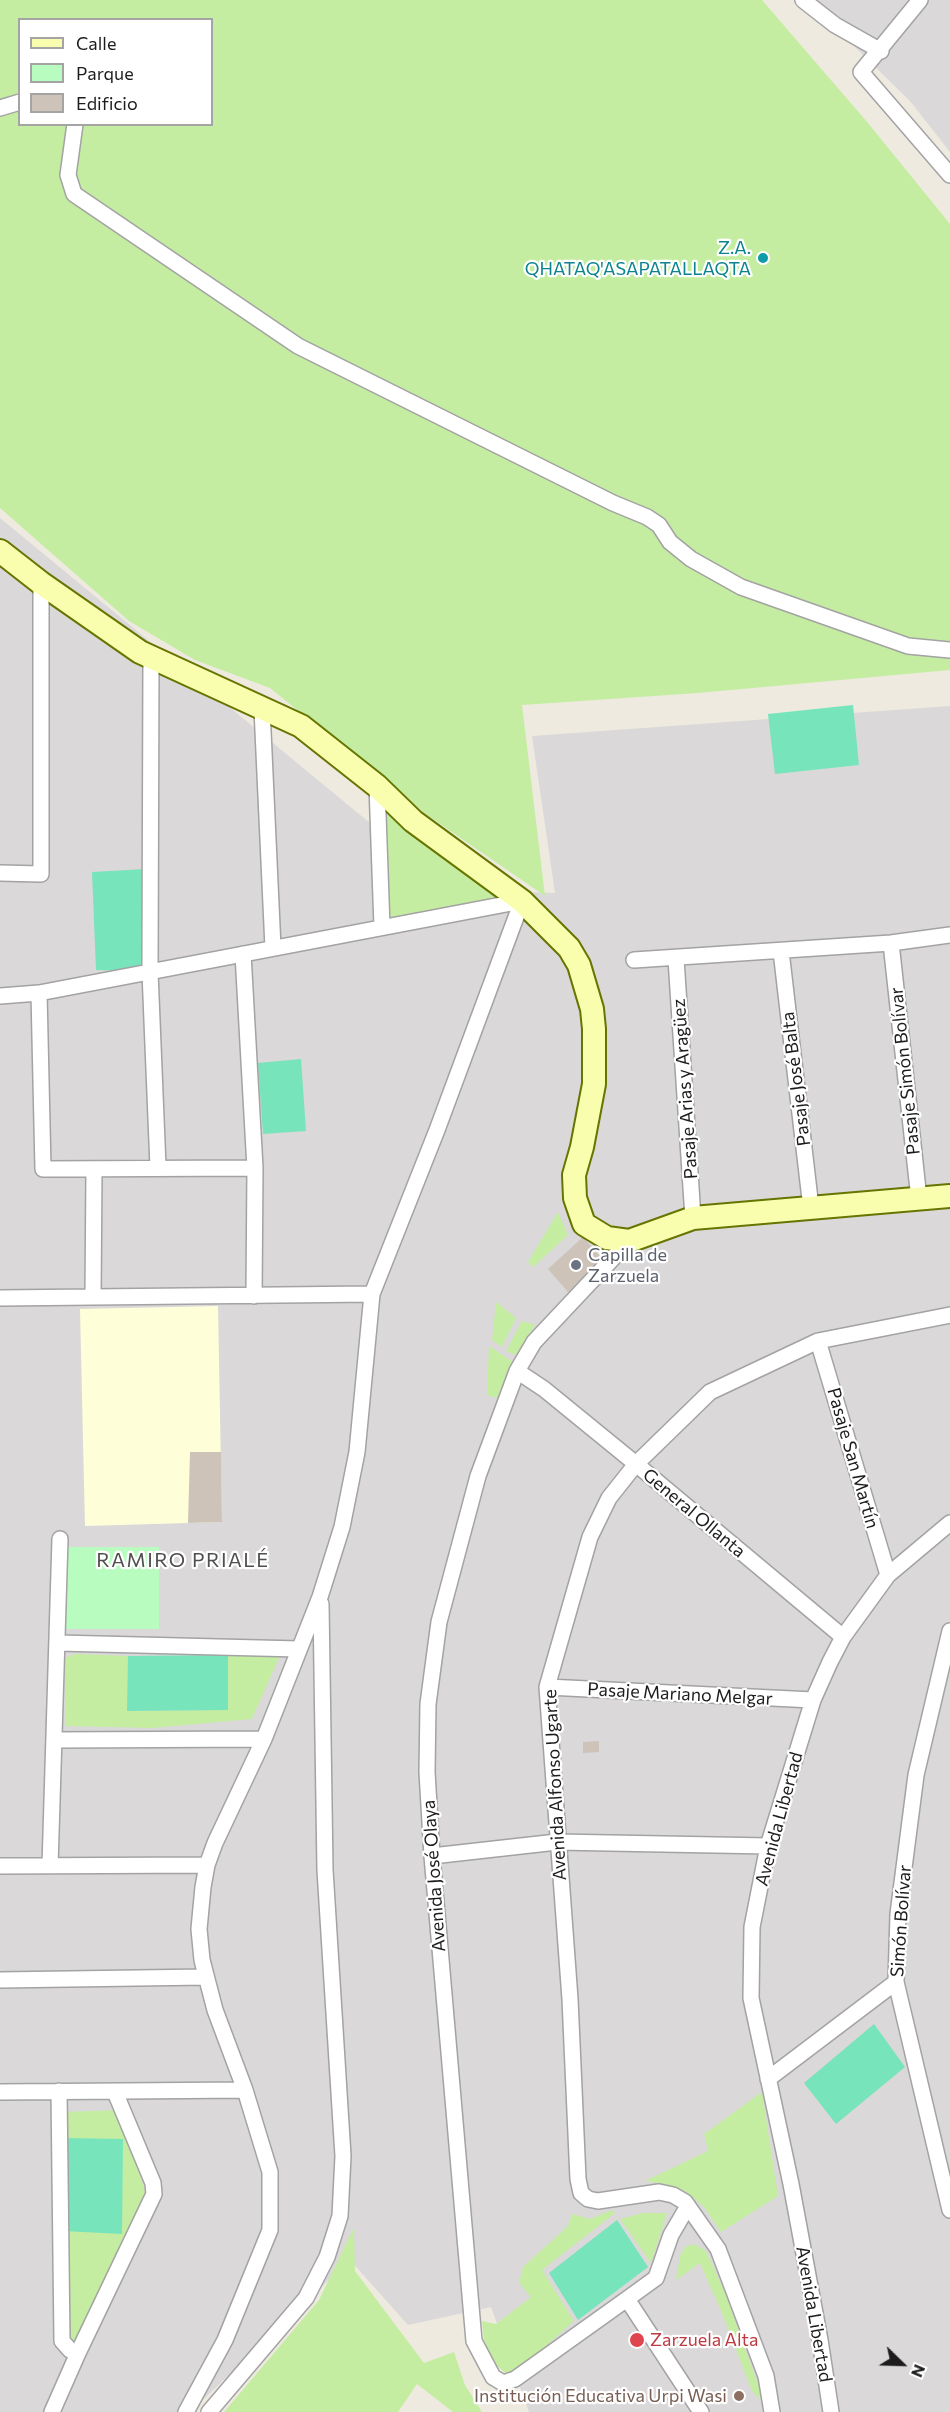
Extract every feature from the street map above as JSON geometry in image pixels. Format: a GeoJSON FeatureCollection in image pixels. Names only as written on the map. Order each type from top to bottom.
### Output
{"type":"FeatureCollection","features":[{"type":"Feature","properties":{"kind":"street"},"geometry":{"type":"LineString","coordinates":[[803,0],[835,25],[881,51]]}},
{"type":"Feature","properties":{"kind":"street"},"geometry":{"type":"LineString","coordinates":[[920,0],[881,51],[861,72],[950,175]]}},
{"type":"Feature","properties":{"kind":"street"},"geometry":{"type":"LineString","coordinates":[[0,108],[18,103]]}},
{"type":"Feature","properties":{"kind":"street"},"geometry":{"type":"LineString","coordinates":[[75,126],[68,175],[74,194],[298,346],[613,503],[647,517],[659,525],[670,542],[691,559],[741,587],[908,646],[950,650]]}},
{"type":"Feature","properties":{"kind":"street"},"geometry":{"type":"LineString","coordinates":[[0,551],[41,583],[140,652],[301,726],[378,786],[413,821],[522,901],[569,948],[579,965],[592,1009],[595,1060],[594,1084],[582,1147],[574,1175],[575,1198],[584,1224],[607,1238],[629,1241],[693,1218],[950,1196]]}},
{"type":"Feature","properties":{"kind":"street"},"geometry":{"type":"LineString","coordinates":[[0,873],[41,874],[41,583]]}},
{"type":"Feature","properties":{"kind":"street"},"geometry":{"type":"LineString","coordinates":[[151,657],[150,972],[158,1167]]}},
{"type":"Feature","properties":{"kind":"street"},"geometry":{"type":"LineString","coordinates":[[262,709],[273,948]]}},
{"type":"Feature","properties":{"kind":"street"},"geometry":{"type":"LineString","coordinates":[[378,786],[382,927]]}},
{"type":"Feature","properties":{"kind":"street"},"geometry":{"type":"LineString","coordinates":[[0,996],[39,993],[522,901]]}},
{"type":"Feature","properties":{"kind":"street"},"geometry":{"type":"LineString","coordinates":[[186,2412],[225,2340],[270,2230],[270,2172],[245,2090],[215,2010],[206,1977],[199,1929],[207,1864],[264,1739],[321,1598],[342,1527],[357,1452],[372,1294],[437,1130],[522,901]]}},
{"type":"Feature","properties":{"kind":"street"},"geometry":{"type":"LineString","coordinates":[[634,960],[891,943],[950,935]]}},
{"type":"Feature","properties":{"kind":"street","name":"Pasaje Simón Bolívar"},"geometry":{"type":"LineString","coordinates":[[891,943],[919,1199]]}},
{"type":"Feature","properties":{"kind":"street","name":"Pasaje José Balta"},"geometry":{"type":"LineString","coordinates":[[782,951],[811,1208]]}},
{"type":"Feature","properties":{"kind":"street"},"geometry":{"type":"LineString","coordinates":[[243,954],[255,1168],[254,1296]]}},
{"type":"Feature","properties":{"kind":"street","name":"Pasaje Arias y Aragüez"},"geometry":{"type":"LineString","coordinates":[[676,959],[693,1218]]}},
{"type":"Feature","properties":{"kind":"street"},"geometry":{"type":"LineString","coordinates":[[39,993],[43,1169],[255,1168]]}},
{"type":"Feature","properties":{"kind":"street"},"geometry":{"type":"LineString","coordinates":[[93,1297],[94,1170]]}},
{"type":"Feature","properties":{"kind":"street","name":"Avenida José Olaya"},"geometry":{"type":"LineString","coordinates":[[627,2299],[515,2379],[504,2383],[493,2377],[474,2341],[432,1856],[427,1772],[428,1704],[439,1622],[478,1476],[517,1371],[540,1335],[629,1241]]}},
{"type":"Feature","properties":{"kind":"street"},"geometry":{"type":"LineString","coordinates":[[0,1298],[372,1294]]}},
{"type":"Feature","properties":{"kind":"street","name":"Avenida Alfonso Ugarte"},"geometry":{"type":"LineString","coordinates":[[688,2206],[682,2199],[665,2192],[644,2192],[598,2201],[588,2199],[581,2193],[578,2179],[570,1999],[547,1687],[590,1537],[609,1498],[636,1464],[710,1392],[818,1341],[950,1315]]}},
{"type":"Feature","properties":{"kind":"street","name":"Pasaje San Martín"},"geometry":{"type":"LineString","coordinates":[[818,1341],[888,1575]]}},
{"type":"Feature","properties":{"kind":"street","name":"General Ollanta"},"geometry":{"type":"LineString","coordinates":[[517,1371],[544,1389],[636,1464],[843,1637]]}},
{"type":"Feature","properties":{"kind":"street","name":"Avenida Libertad"},"geometry":{"type":"LineString","coordinates":[[831,2412],[791,2184],[751,1998],[752,1927],[768,1846],[813,1700],[843,1637],[888,1575],[950,1523]]}},
{"type":"Feature","properties":{"kind":"street"},"geometry":{"type":"LineString","coordinates":[[50,1866],[60,1539]]}},
{"type":"Feature","properties":{"kind":"street"},"geometry":{"type":"LineString","coordinates":[[209,2412],[306,2298],[327,2257],[340,2216],[343,2156],[324,1870],[321,1598]]}},
{"type":"Feature","properties":{"kind":"street","name":"Simón Bolívar"},"geometry":{"type":"LineString","coordinates":[[950,1631],[916,1775],[898,1914],[896,1982],[950,2210]]}},
{"type":"Feature","properties":{"kind":"street"},"geometry":{"type":"LineString","coordinates":[[58,1643],[300,1649]]}},
{"type":"Feature","properties":{"kind":"street","name":"Pasaje Mariano Melgar"},"geometry":{"type":"LineString","coordinates":[[547,1687],[813,1700]]}},
{"type":"Feature","properties":{"kind":"street"},"geometry":{"type":"LineString","coordinates":[[54,1740],[264,1739]]}},
{"type":"Feature","properties":{"kind":"street"},"geometry":{"type":"LineString","coordinates":[[432,1856],[557,1842],[768,1846]]}},
{"type":"Feature","properties":{"kind":"street"},"geometry":{"type":"LineString","coordinates":[[0,1866],[207,1864]]}},
{"type":"Feature","properties":{"kind":"street"},"geometry":{"type":"LineString","coordinates":[[0,1980],[206,1977]]}},
{"type":"Feature","properties":{"kind":"street"},"geometry":{"type":"LineString","coordinates":[[768,2079],[896,1982]]}},
{"type":"Feature","properties":{"kind":"street"},"geometry":{"type":"LineString","coordinates":[[0,2092],[245,2090]]}},
{"type":"Feature","properties":{"kind":"street"},"geometry":{"type":"LineString","coordinates":[[59,2091],[62,2341],[70,2350],[78,2353]]}},
{"type":"Feature","properties":{"kind":"street"},"geometry":{"type":"LineString","coordinates":[[52,2412],[154,2194],[153,2183],[115,2092]]}},
{"type":"Feature","properties":{"kind":"street"},"geometry":{"type":"LineString","coordinates":[[701,2412],[627,2299],[656,2278],[671,2235],[688,2206],[718,2249],[766,2376],[772,2412]]}},
{"type":"Feature","properties":{"kind":"shaded area"},"geometry":{"type":"Polygon","coordinates":[[[807,0],[950,0],[950,152],[910,101],[807,0]]]}},
{"type":"Feature","properties":{"kind":"shaded area"},"geometry":{"type":"Polygon","coordinates":[[[0,518],[450,889],[555,893],[532,736],[950,706],[950,2412],[529,2412],[491,2307],[408,2325],[350,2260],[190,2412],[0,2412],[0,518]]]}},
{"type":"Feature","properties":{"kind":"shaded area"},"geometry":{"type":"Polygon","coordinates":[[[218,1306],[222,1522],[85,1526],[80,1309],[218,1306]]]}},
{"type":"Feature","properties":{"kind":"green space"},"geometry":{"type":"Polygon","coordinates":[[[0,0],[762,0],[868,123],[950,224],[950,670],[698,693],[522,705],[545,896],[427,815],[270,688],[195,660],[129,621],[0,508],[0,0]]]}},
{"type":"Feature","properties":{"kind":"green space"},"geometry":{"type":"Polygon","coordinates":[[[853,705],[859,765],[775,774],[768,714],[853,705]]]}},
{"type":"Feature","properties":{"kind":"green space"},"geometry":{"type":"Polygon","coordinates":[[[377,786],[522,901],[382,927],[377,786]]]}},
{"type":"Feature","properties":{"kind":"green space"},"geometry":{"type":"Polygon","coordinates":[[[146,869],[150,972],[96,970],[92,872],[146,869]]]}},
{"type":"Feature","properties":{"kind":"green space"},"geometry":{"type":"Polygon","coordinates":[[[301,1059],[306,1131],[263,1134],[258,1063],[301,1059]]]}},
{"type":"Feature","properties":{"kind":"green space"},"geometry":{"type":"Polygon","coordinates":[[[558,1212],[568,1235],[533,1267],[528,1262],[558,1212]]]}},
{"type":"Feature","properties":{"kind":"green space"},"geometry":{"type":"Polygon","coordinates":[[[496,1302],[516,1318],[502,1347],[492,1340],[496,1302]]]}},
{"type":"Feature","properties":{"kind":"green space"},"geometry":{"type":"Polygon","coordinates":[[[522,1321],[535,1325],[516,1355],[506,1351],[522,1321]]]}},
{"type":"Feature","properties":{"kind":"green space"},"geometry":{"type":"Polygon","coordinates":[[[489,1346],[513,1362],[497,1398],[487,1395],[489,1346]]]}},
{"type":"Feature","properties":{"kind":"green space"},"geometry":{"type":"Polygon","coordinates":[[[65,1547],[159,1547],[159,1629],[65,1629],[65,1547]]]}},
{"type":"Feature","properties":{"kind":"green space"},"geometry":{"type":"Polygon","coordinates":[[[227,1651],[281,1653],[252,1719],[152,1728],[65,1726],[66,1658],[75,1654],[128,1656],[127,1711],[227,1710],[227,1651]]]}},
{"type":"Feature","properties":{"kind":"green space"},"geometry":{"type":"Polygon","coordinates":[[[228,1655],[228,1710],[127,1711],[128,1656],[228,1655]]]}},
{"type":"Feature","properties":{"kind":"green space"},"geometry":{"type":"Polygon","coordinates":[[[874,2024],[905,2067],[836,2124],[804,2083],[874,2024]]]}},
{"type":"Feature","properties":{"kind":"green space"},"geometry":{"type":"Polygon","coordinates":[[[762,2092],[778,2196],[721,2232],[704,2207],[685,2191],[666,2184],[645,2181],[708,2151],[704,2134],[762,2092]]]}},
{"type":"Feature","properties":{"kind":"green space"},"geometry":{"type":"Polygon","coordinates":[[[120,2110],[147,2198],[79,2343],[63,2337],[65,2138],[63,2112],[120,2110]]]}},
{"type":"Feature","properties":{"kind":"green space"},"geometry":{"type":"Polygon","coordinates":[[[65,2138],[123,2139],[122,2234],[63,2231],[65,2138]]]}},
{"type":"Feature","properties":{"kind":"green space"},"geometry":{"type":"Polygon","coordinates":[[[612,2210],[615,2213],[542,2270],[574,2321],[518,2371],[512,2374],[504,2372],[495,2364],[490,2354],[484,2340],[482,2321],[496,2324],[531,2297],[519,2283],[523,2267],[568,2226],[572,2214],[590,2219],[612,2210]]]}},
{"type":"Feature","properties":{"kind":"green space"},"geometry":{"type":"Polygon","coordinates":[[[643,2213],[667,2213],[651,2263],[620,2219],[643,2213]]]}},
{"type":"Feature","properties":{"kind":"green space"},"geometry":{"type":"Polygon","coordinates":[[[617,2220],[648,2267],[578,2320],[549,2273],[617,2220]]]}},
{"type":"Feature","properties":{"kind":"green space"},"geometry":{"type":"Polygon","coordinates":[[[354,2227],[355,2271],[424,2363],[454,2352],[465,2385],[482,2412],[453,2412],[417,2384],[398,2412],[224,2412],[319,2300],[354,2227]]]}},
{"type":"Feature","properties":{"kind":"green space"},"geometry":{"type":"Polygon","coordinates":[[[694,2244],[706,2251],[725,2293],[765,2404],[752,2391],[700,2263],[676,2280],[680,2256],[685,2247],[694,2244]]]}},
{"type":"Feature","properties":{"kind":"building","name":"Capilla de Zarzuela"},"geometry":{"type":"Polygon","coordinates":[[[583,1237],[604,1261],[568,1292],[548,1269],[583,1237]]]}},
{"type":"Feature","properties":{"kind":"building"},"geometry":{"type":"Polygon","coordinates":[[[190,1452],[221,1452],[222,1522],[188,1523],[190,1452]]]}},
{"type":"Feature","properties":{"kind":"building"},"geometry":{"type":"Polygon","coordinates":[[[599,1741],[599,1752],[583,1753],[583,1742],[599,1741]]]}},
{"type":"Feature","properties":{"kind":"place","name":"Z.A. QHATAQ'ASAPATALLAQTA"},"geometry":{"type":"Point","coordinates":[763,258]}},
{"type":"Feature","properties":{"kind":"place","name":"Capilla de Zarzuela"},"geometry":{"type":"Point","coordinates":[576,1265]}},
{"type":"Feature","properties":{"kind":"place","name":"Zarzuela Alta"},"geometry":{"type":"Point","coordinates":[637,2340]}},
{"type":"Feature","properties":{"kind":"place","name":"Institución Educativa Urpi Wasi"},"geometry":{"type":"Point","coordinates":[739,2396]}},
{"type":"Feature","properties":{"kind":"district","name":"RAMIRO PRIALÉ"},"geometry":{"type":"Point","coordinates":[183,1560]}}]}
